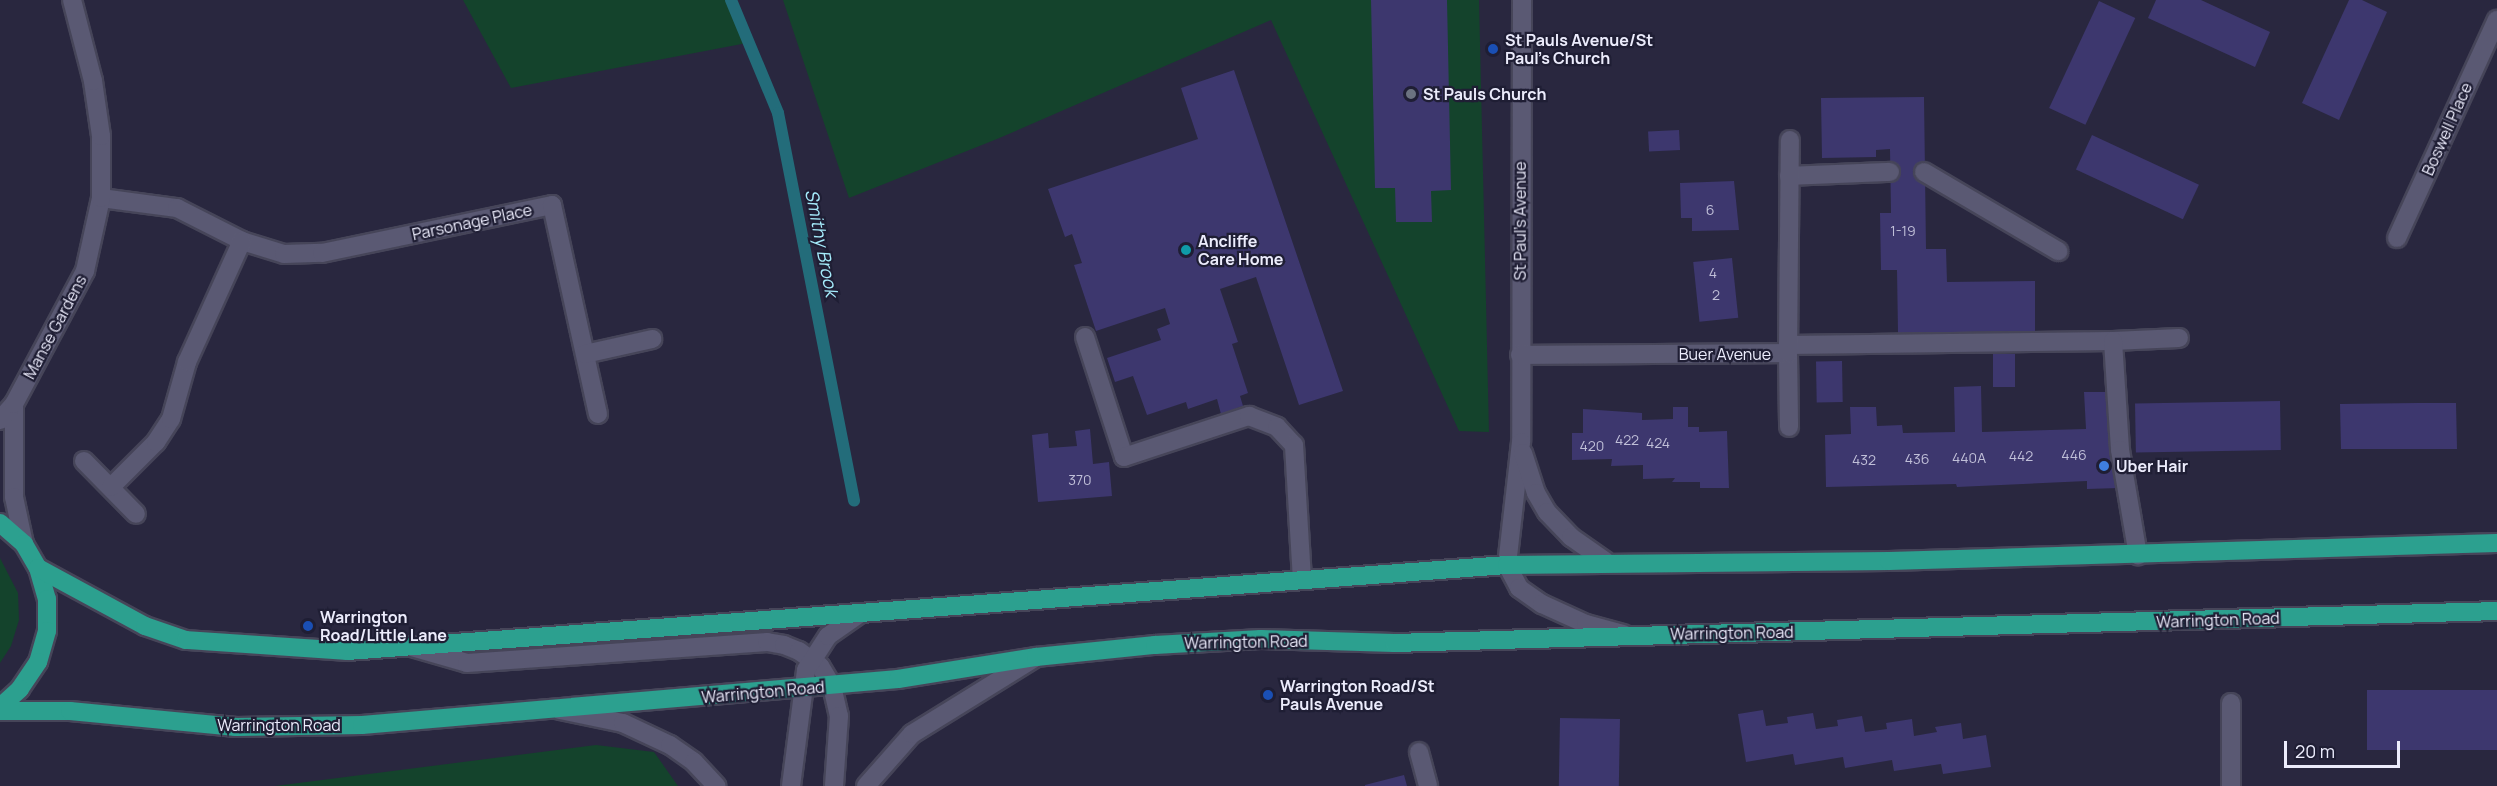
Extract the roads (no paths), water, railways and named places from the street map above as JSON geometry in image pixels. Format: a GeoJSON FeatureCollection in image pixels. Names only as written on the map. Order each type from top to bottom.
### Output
{"type":"FeatureCollection","features":[{"type":"Feature","properties":{"kind":"highway"},"geometry":{"type":"LineString","coordinates":[[0,523],[24,544],[38,568],[47,599],[47,631],[38,662],[20,689],[0,709]]}},
{"type":"Feature","properties":{"kind":"highway"},"geometry":{"type":"LineString","coordinates":[[38,568],[145,626],[186,640],[347,651],[693,622],[859,614],[1507,565],[1605,561],[2138,555],[2497,543]]}},
{"type":"Feature","properties":{"kind":"highway","name":"Warrington Road"},"geometry":{"type":"LineString","coordinates":[[0,709],[70,711],[236,727],[362,724],[559,710],[832,686],[1036,657],[1261,639],[1394,643],[2497,611]]}},
{"type":"Feature","properties":{"kind":"street","name":"Manse Gardens"},"geometry":{"type":"LineString","coordinates":[[0,420],[14,404],[85,271],[101,198],[101,135],[93,81],[72,0]]}},
{"type":"Feature","properties":{"kind":"street","name":"St Paul's Avenue"},"geometry":{"type":"LineString","coordinates":[[1507,565],[1521,442],[1522,0]]}},
{"type":"Feature","properties":{"kind":"street","name":"Boswell Place"},"geometry":{"type":"LineString","coordinates":[[2397,238],[2497,20]]}},
{"type":"Feature","properties":{"kind":"street","name":"Buer Avenue"},"geometry":{"type":"LineString","coordinates":[[1520,355],[1788,349],[1790,140]]}},
{"type":"Feature","properties":{"kind":"street"},"geometry":{"type":"LineString","coordinates":[[1789,176],[1890,172]]}},
{"type":"Feature","properties":{"kind":"street"},"geometry":{"type":"LineString","coordinates":[[1924,172],[2058,251]]}},
{"type":"Feature","properties":{"kind":"street","name":"Parsonage Place"},"geometry":{"type":"LineString","coordinates":[[101,198],[177,208],[242,241],[284,254],[322,253],[552,205],[598,414]]}},
{"type":"Feature","properties":{"kind":"street"},"geometry":{"type":"LineString","coordinates":[[111,488],[156,442],[171,418],[187,362],[242,241]]}},
{"type":"Feature","properties":{"kind":"street"},"geometry":{"type":"LineString","coordinates":[[1084,338],[1124,457],[1249,416],[1277,427],[1294,445],[1302,579]]}},
{"type":"Feature","properties":{"kind":"street"},"geometry":{"type":"LineString","coordinates":[[1789,427],[1788,349],[2180,338]]}},
{"type":"Feature","properties":{"kind":"street"},"geometry":{"type":"LineString","coordinates":[[585,354],[652,339]]}},
{"type":"Feature","properties":{"kind":"street"},"geometry":{"type":"LineString","coordinates":[[2113,340],[2120,450],[2138,555]]}},
{"type":"Feature","properties":{"kind":"street","name":"Manse Gardens"},"geometry":{"type":"LineString","coordinates":[[14,404],[14,496],[24,544]]}},
{"type":"Feature","properties":{"kind":"street","name":"St Paul's Avenue"},"geometry":{"type":"LineString","coordinates":[[1521,442],[1527,470],[1547,512],[1571,537],[1605,561]]}},
{"type":"Feature","properties":{"kind":"street"},"geometry":{"type":"LineString","coordinates":[[84,461],[136,514]]}},
{"type":"Feature","properties":{"kind":"street"},"geometry":{"type":"LineString","coordinates":[[1507,565],[1519,588],[1542,604],[1586,624],[1629,635]]}},
{"type":"Feature","properties":{"kind":"street"},"geometry":{"type":"LineString","coordinates":[[791,786],[801,688],[812,659],[828,636],[859,614]]}},
{"type":"Feature","properties":{"kind":"street"},"geometry":{"type":"LineString","coordinates":[[410,646],[467,663],[767,642],[799,651],[812,659],[832,686],[838,716],[834,786]]}},
{"type":"Feature","properties":{"kind":"street"},"geometry":{"type":"LineString","coordinates":[[866,786],[912,734],[1036,657]]}},
{"type":"Feature","properties":{"kind":"street"},"geometry":{"type":"LineString","coordinates":[[2231,703],[2231,786]]}},
{"type":"Feature","properties":{"kind":"street"},"geometry":{"type":"LineString","coordinates":[[559,710],[622,723],[670,745],[694,762],[716,786]]}},
{"type":"Feature","properties":{"kind":"street"},"geometry":{"type":"LineString","coordinates":[[1419,752],[1428,786]]}},
{"type":"Feature","properties":{"kind":"waterway","name":"Smithy Brook"},"geometry":{"type":"LineString","coordinates":[[731,0],[778,113],[854,501]]}},
{"type":"Feature","properties":{"kind":"place","name":"St Pauls Avenue/St Paul's Church"},"geometry":{"type":"Point","coordinates":[1493,49]}},
{"type":"Feature","properties":{"kind":"place","name":"St Pauls Church"},"geometry":{"type":"Point","coordinates":[1411,94]}},
{"type":"Feature","properties":{"kind":"place","name":"Ancliffe Care Home"},"geometry":{"type":"Point","coordinates":[1186,250]}},
{"type":"Feature","properties":{"kind":"place","name":"Uber Hair"},"geometry":{"type":"Point","coordinates":[2104,466]}},
{"type":"Feature","properties":{"kind":"place","name":"Warrington Road/Little Lane"},"geometry":{"type":"Point","coordinates":[308,626]}},
{"type":"Feature","properties":{"kind":"place","name":"Warrington Road/St Pauls Avenue"},"geometry":{"type":"Point","coordinates":[1268,695]}}]}
